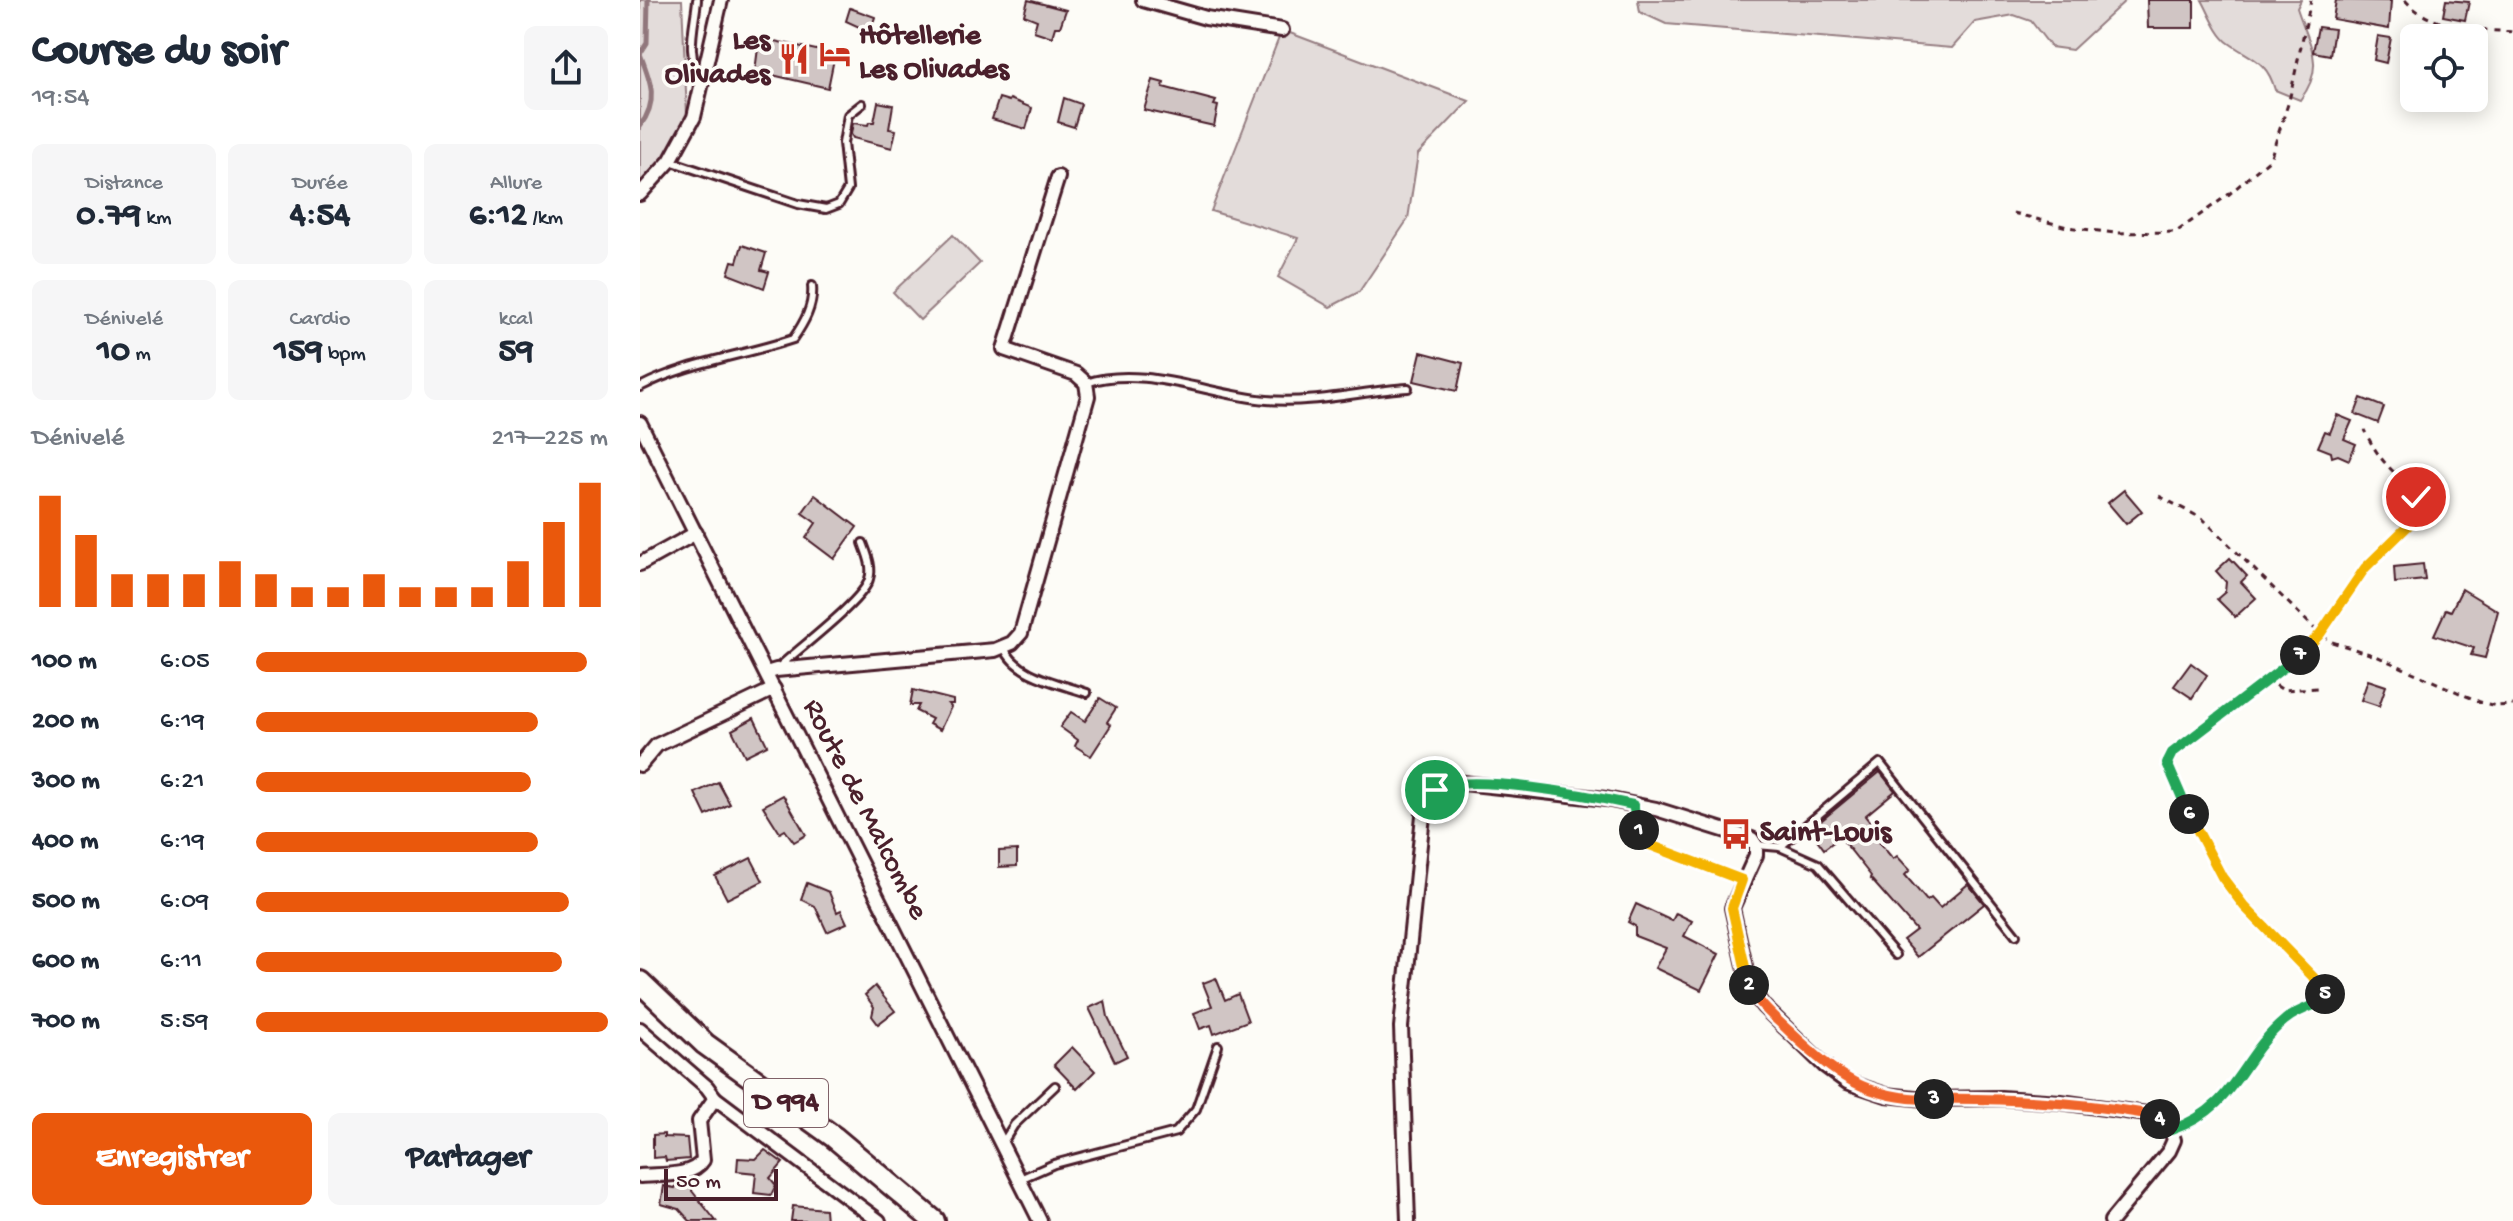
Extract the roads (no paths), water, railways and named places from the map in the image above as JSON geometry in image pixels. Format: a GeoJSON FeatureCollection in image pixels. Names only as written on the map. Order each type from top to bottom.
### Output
{"type":"FeatureCollection","features":[{"type":"Feature","properties":{"kind":"main road","name":"D 994"},"geometry":{"type":"LineString","coordinates":[[640,982],[705,1044],[834,1137],[934,1221]]}},
{"type":"Feature","properties":{"kind":"street"},"geometry":{"type":"LineString","coordinates":[[640,194],[670,161],[694,117],[721,0]]}},
{"type":"Feature","properties":{"kind":"street"},"geometry":{"type":"LineString","coordinates":[[1143,0],[1206,18],[1282,30]]}},
{"type":"Feature","properties":{"kind":"street"},"geometry":{"type":"LineString","coordinates":[[771,671],[1004,647],[1021,633],[1088,396],[1086,383],[1076,374],[1004,349],[1058,177]]}},
{"type":"Feature","properties":{"kind":"street","name":"Route de Malcombe"},"geometry":{"type":"LineString","coordinates":[[640,423],[771,671],[774,689],[1040,1221]]}},
{"type":"Feature","properties":{"kind":"street"},"geometry":{"type":"LineString","coordinates":[[640,564],[696,533]]}},
{"type":"Feature","properties":{"kind":"street"},"geometry":{"type":"LineString","coordinates":[[640,765],[657,745],[774,689]]}},
{"type":"Feature","properties":{"kind":"street"},"geometry":{"type":"LineString","coordinates":[[1408,1221],[1401,1027],[1424,806],[1442,786],[1454,782],[1493,784],[1633,805],[1752,839],[1756,845],[1756,855],[1742,880],[1732,908],[1750,988],[1763,1006],[1825,1066],[1847,1082],[1886,1095],[1925,1099],[2001,1098],[2110,1108],[2163,1120],[2174,1140],[2169,1151],[2111,1221]]}},
{"type":"Feature","properties":{"kind":"street"},"geometry":{"type":"LineString","coordinates":[[640,1029],[707,1087],[715,1098],[879,1221]]}},
{"type":"Feature","properties":{"kind":"street"},"geometry":{"type":"LineString","coordinates":[[640,1176],[693,1171],[700,1165],[703,1160],[699,1121],[715,1098]]}},
{"type":"Feature","properties":{"kind":"lane"},"geometry":{"type":"LineString","coordinates":[[697,0],[692,51],[695,67],[702,77]]}},
{"type":"Feature","properties":{"kind":"lane"},"geometry":{"type":"LineString","coordinates":[[670,161],[798,204],[826,209],[839,204],[848,189],[843,143],[848,115],[862,104]]}},
{"type":"Feature","properties":{"kind":"lane"},"geometry":{"type":"LineString","coordinates":[[640,387],[661,376],[695,365],[793,339],[804,322],[813,298],[812,286]]}},
{"type":"Feature","properties":{"kind":"lane"},"geometry":{"type":"LineString","coordinates":[[1086,383],[1102,377],[1130,375],[1269,400],[1408,388]]}},
{"type":"Feature","properties":{"kind":"lane"},"geometry":{"type":"LineString","coordinates":[[771,671],[850,604],[869,581],[870,562],[863,543]]}},
{"type":"Feature","properties":{"kind":"lane"},"geometry":{"type":"LineString","coordinates":[[1004,647],[1009,661],[1027,671],[1087,693]]}},
{"type":"Feature","properties":{"kind":"lane"},"geometry":{"type":"LineString","coordinates":[[1780,847],[1880,763],[2016,935]]}},
{"type":"Feature","properties":{"kind":"lane"},"geometry":{"type":"LineString","coordinates":[[1633,805],[1642,842],[1742,880]]}},
{"type":"Feature","properties":{"kind":"lane"},"geometry":{"type":"LineString","coordinates":[[1756,845],[1780,847],[1818,864],[1896,955]]}},
{"type":"Feature","properties":{"kind":"lane"},"geometry":{"type":"LineString","coordinates":[[1019,1179],[1054,1164],[1176,1132],[1196,1109],[1218,1046]]}},
{"type":"Feature","properties":{"kind":"lane"},"geometry":{"type":"LineString","coordinates":[[1002,1144],[1014,1125],[1055,1086]]}},
{"type":"Feature","properties":{"kind":"waterway"},"geometry":{"type":"LineString","coordinates":[[640,126],[651,100],[650,82],[640,54],[647,43],[648,0]]}},
{"type":"Feature","properties":{"kind":"place","name":"Hôtellerie Les Olivades"},"geometry":{"type":"Point","coordinates":[835,54]}},
{"type":"Feature","properties":{"kind":"place","name":"Les Olivades"},"geometry":{"type":"Point","coordinates":[794,59]}},
{"type":"Feature","properties":{"kind":"place","name":"Saint-Louis"},"geometry":{"type":"Point","coordinates":[1736,834]}}]}
